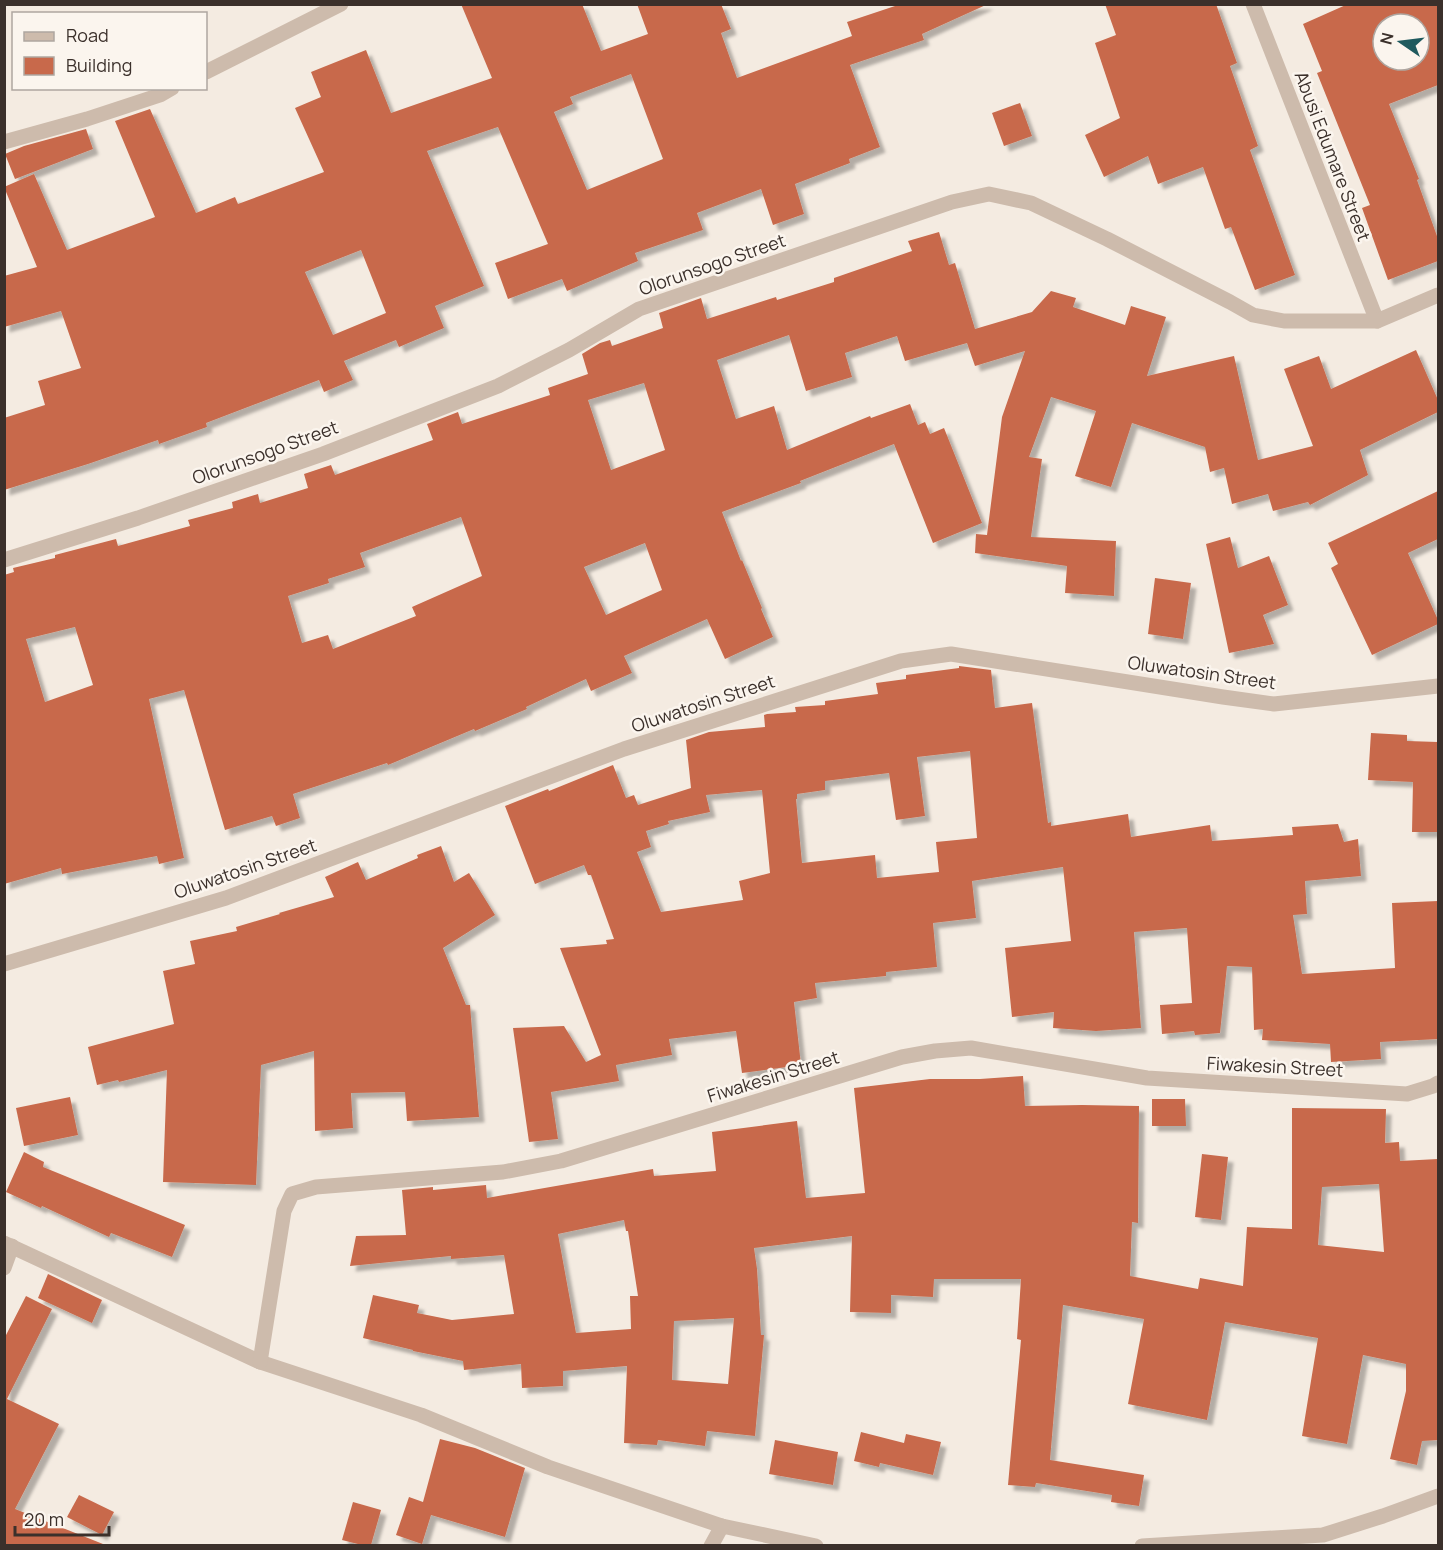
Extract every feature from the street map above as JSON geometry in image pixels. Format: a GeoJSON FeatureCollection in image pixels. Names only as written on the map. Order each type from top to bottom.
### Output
{"type":"FeatureCollection","features":[{"type":"Feature","properties":{"kind":"street"},"geometry":{"type":"LineString","coordinates":[[207,71],[341,4]]}},
{"type":"Feature","properties":{"kind":"street","name":"Abusi Edumare Street"},"geometry":{"type":"LineString","coordinates":[[1253,4],[1377,321]]}},
{"type":"Feature","properties":{"kind":"street"},"geometry":{"type":"LineString","coordinates":[[4,142],[87,119],[168,90]]}},
{"type":"Feature","properties":{"kind":"street","name":"Olorunsogo Street"},"geometry":{"type":"LineString","coordinates":[[4,560],[138,518],[323,454],[498,386],[568,350],[639,309],[952,202],[989,194],[1031,203],[1107,239],[1253,315],[1284,321],[1377,321],[1438,295]]}},
{"type":"Feature","properties":{"kind":"street","name":"Oluwatosin Street"},"geometry":{"type":"LineString","coordinates":[[4,964],[225,898],[624,749],[901,662],[951,654],[1274,704],[1438,686]]}},
{"type":"Feature","properties":{"kind":"street","name":"Fiwakesin Street"},"geometry":{"type":"LineString","coordinates":[[260,1362],[284,1211],[292,1194],[316,1187],[503,1172],[561,1161],[902,1056],[935,1051],[971,1048],[1147,1078],[1171,1080],[1407,1094],[1438,1083]]}},
{"type":"Feature","properties":{"kind":"street"},"geometry":{"type":"LineString","coordinates":[[4,1268],[8,1244],[260,1362],[421,1415],[548,1467],[722,1526],[816,1545]]}},
{"type":"Feature","properties":{"kind":"street"},"geometry":{"type":"LineString","coordinates":[[1142,1545],[1323,1535],[1438,1496]]}},
{"type":"Feature","properties":{"kind":"street"},"geometry":{"type":"LineString","coordinates":[[711,1545],[722,1526]]}},
{"type":"Feature","properties":{"kind":"building"},"geometry":{"type":"Polygon","coordinates":[[[461,4],[582,4],[601,51],[648,34],[637,4],[721,4],[731,29],[721,33],[737,78],[852,36],[847,22],[901,4],[988,4],[922,34],[924,40],[850,65],[880,147],[849,159],[850,163],[795,184],[804,214],[773,225],[761,189],[697,213],[703,230],[635,253],[638,261],[567,291],[562,279],[508,299],[495,263],[548,244],[498,127],[427,151],[484,286],[435,306],[444,328],[399,347],[396,340],[344,361],[353,380],[324,392],[319,380],[206,423],[207,427],[159,444],[158,440],[4,490],[4,418],[45,405],[38,381],[81,368],[61,311],[4,327],[4,276],[37,267],[4,187],[34,174],[67,250],[155,217],[115,121],[150,109],[196,213],[235,197],[238,204],[324,172],[295,108],[321,97],[311,72],[366,50],[391,113],[492,78],[461,4]],[[631,74],[570,97],[573,104],[554,112],[587,190],[663,159],[631,74]],[[361,250],[305,272],[333,335],[386,313],[361,250]]]}},
{"type":"Feature","properties":{"kind":"building"},"geometry":{"type":"Polygon","coordinates":[[[1105,4],[1216,4],[1237,63],[1230,66],[1258,146],[1250,150],[1295,275],[1255,290],[1231,227],[1225,229],[1203,167],[1158,184],[1148,156],[1104,177],[1085,135],[1120,118],[1095,43],[1116,35],[1105,4]]]}},
{"type":"Feature","properties":{"kind":"building"},"geometry":{"type":"Polygon","coordinates":[[[1348,4],[1438,4],[1438,85],[1389,104],[1419,179],[1417,180],[1438,239],[1438,261],[1388,280],[1362,208],[1370,205],[1317,73],[1322,71],[1303,24],[1348,4]]]}},
{"type":"Feature","properties":{"kind":"building"},"geometry":{"type":"Polygon","coordinates":[[[1020,103],[1032,136],[1004,146],[992,113],[1020,103]]]}},
{"type":"Feature","properties":{"kind":"building"},"geometry":{"type":"Polygon","coordinates":[[[86,129],[93,149],[15,179],[5,154],[24,146],[86,129]]]}},
{"type":"Feature","properties":{"kind":"building"},"geometry":{"type":"Polygon","coordinates":[[[939,232],[949,265],[955,263],[975,329],[1032,312],[1051,291],[1076,298],[1073,307],[1125,325],[1131,306],[1166,317],[1147,376],[1234,356],[1258,460],[1313,446],[1284,369],[1319,356],[1331,389],[1416,350],[1438,400],[1438,412],[1360,450],[1368,475],[1310,505],[1308,502],[1273,511],[1268,494],[1232,504],[1224,468],[1210,472],[1205,447],[1132,423],[1111,487],[1075,476],[1096,411],[1051,397],[1029,457],[1042,459],[1031,537],[1116,541],[1114,596],[1065,593],[1067,566],[975,553],[976,534],[987,535],[1002,417],[1025,351],[975,366],[967,343],[905,361],[897,336],[845,353],[852,377],[806,391],[789,335],[717,360],[736,419],[774,406],[787,450],[870,416],[871,418],[910,404],[918,425],[925,422],[930,434],[944,428],[982,523],[933,543],[894,444],[800,481],[801,483],[722,512],[773,637],[725,659],[707,619],[624,656],[632,673],[591,691],[586,679],[526,707],[527,709],[475,731],[474,729],[388,765],[387,763],[293,794],[300,818],[276,826],[272,816],[225,830],[184,690],[149,699],[184,858],[159,864],[157,856],[62,874],[61,868],[4,884],[4,575],[14,572],[13,568],[116,539],[118,546],[190,526],[188,520],[233,508],[232,502],[258,494],[260,503],[308,488],[304,474],[331,465],[335,475],[433,440],[427,424],[458,412],[462,424],[550,395],[548,388],[588,374],[582,354],[600,343],[610,340],[612,346],[663,328],[659,313],[701,298],[707,319],[776,297],[777,300],[834,282],[834,278],[912,251],[908,241],[939,232]],[[644,383],[588,400],[611,470],[665,450],[644,383]],[[461,517],[360,553],[365,567],[328,579],[329,583],[288,596],[302,643],[328,635],[333,649],[416,616],[412,607],[482,576],[461,517]],[[645,543],[584,567],[606,615],[662,590],[645,543]],[[75,627],[26,639],[45,702],[93,685],[75,627]]]}},
{"type":"Feature","properties":{"kind":"building"},"geometry":{"type":"Polygon","coordinates":[[[1438,491],[1438,539],[1408,553],[1438,624],[1372,655],[1331,568],[1338,564],[1328,543],[1438,491]]]}},
{"type":"Feature","properties":{"kind":"building"},"geometry":{"type":"Polygon","coordinates":[[[1230,537],[1238,568],[1269,556],[1288,605],[1263,615],[1274,644],[1229,653],[1206,544],[1230,537]]]}},
{"type":"Feature","properties":{"kind":"building"},"geometry":{"type":"Polygon","coordinates":[[[1155,578],[1191,583],[1183,639],[1148,634],[1155,578]]]}},
{"type":"Feature","properties":{"kind":"building"},"geometry":{"type":"Polygon","coordinates":[[[959,666],[991,670],[995,708],[1032,703],[1048,823],[1051,822],[1051,826],[1128,814],[1131,837],[1210,825],[1212,841],[1293,835],[1292,827],[1338,824],[1344,842],[1358,839],[1361,876],[1305,881],[1307,914],[1293,915],[1302,974],[1395,968],[1392,903],[1438,901],[1438,1039],[1380,1042],[1381,1059],[1331,1062],[1330,1044],[1262,1040],[1263,1029],[1254,1030],[1252,967],[1227,966],[1220,1033],[1195,1035],[1194,1031],[1162,1034],[1160,1005],[1192,1003],[1187,928],[1134,932],[1141,1028],[1096,1031],[1053,1028],[1054,1012],[1012,1017],[1005,948],[1071,941],[1063,867],[972,881],[976,918],[933,923],[937,967],[886,972],[886,976],[815,983],[817,998],[794,1002],[801,1065],[742,1073],[736,1031],[669,1039],[672,1055],[616,1065],[619,1081],[551,1092],[558,1139],[529,1142],[513,1028],[564,1026],[586,1062],[601,1055],[560,948],[607,944],[606,940],[614,939],[591,875],[588,875],[584,865],[535,884],[505,806],[613,765],[626,798],[634,795],[638,805],[691,788],[686,740],[709,732],[765,727],[764,715],[767,714],[796,712],[795,707],[825,705],[825,701],[878,694],[876,683],[906,679],[906,675],[959,668],[959,666]],[[970,751],[917,757],[925,816],[896,820],[889,773],[825,781],[825,790],[797,794],[802,863],[875,855],[877,878],[939,872],[936,842],[977,838],[970,751]],[[762,790],[706,795],[710,812],[668,821],[669,824],[646,831],[651,847],[637,852],[661,912],[743,900],[739,881],[770,873],[762,790]]]}},
{"type":"Feature","properties":{"kind":"building"},"geometry":{"type":"Polygon","coordinates":[[[1371,733],[1407,735],[1407,741],[1438,742],[1438,832],[1412,832],[1413,782],[1368,780],[1371,733]]]}},
{"type":"Feature","properties":{"kind":"building"},"geometry":{"type":"Polygon","coordinates":[[[441,846],[454,882],[469,873],[495,915],[443,948],[466,1005],[470,1005],[479,1117],[407,1121],[405,1092],[351,1093],[353,1128],[315,1131],[314,1051],[261,1065],[256,1185],[163,1182],[167,1070],[97,1085],[88,1047],[174,1024],[163,971],[195,964],[190,941],[237,931],[236,927],[334,897],[325,877],[358,862],[366,880],[441,846]]]}},
{"type":"Feature","properties":{"kind":"building"},"geometry":{"type":"Polygon","coordinates":[[[1023,1076],[1025,1106],[1139,1106],[1138,1223],[1132,1222],[1130,1276],[1198,1289],[1200,1278],[1243,1286],[1247,1227],[1292,1229],[1292,1108],[1386,1109],[1385,1143],[1399,1142],[1400,1161],[1438,1159],[1438,1440],[1422,1441],[1417,1465],[1390,1459],[1406,1391],[1406,1364],[1363,1355],[1347,1444],[1302,1436],[1318,1338],[1225,1322],[1207,1420],[1128,1404],[1144,1319],[1063,1305],[1050,1460],[1144,1475],[1139,1506],[1111,1502],[1112,1495],[1036,1483],[1035,1487],[1008,1485],[1021,1340],[1017,1339],[1021,1279],[934,1279],[933,1297],[891,1295],[891,1313],[850,1312],[852,1236],[754,1248],[761,1335],[764,1335],[755,1436],[707,1431],[705,1446],[658,1440],[657,1445],[624,1443],[627,1366],[563,1371],[563,1386],[522,1388],[521,1364],[464,1370],[463,1361],[363,1338],[373,1295],[419,1305],[417,1313],[452,1320],[514,1314],[504,1255],[451,1259],[451,1256],[350,1266],[356,1236],[406,1235],[402,1190],[433,1187],[433,1190],[486,1185],[487,1198],[653,1169],[654,1176],[716,1171],[712,1132],[797,1121],[806,1198],[865,1193],[854,1088],[930,1079],[1023,1076]],[[1379,1184],[1322,1187],[1318,1245],[1384,1252],[1379,1184]],[[624,1220],[558,1234],[576,1333],[631,1329],[630,1296],[638,1296],[628,1231],[626,1231],[624,1220]],[[734,1318],[674,1321],[672,1380],[728,1384],[734,1318]]]}},
{"type":"Feature","properties":{"kind":"building"},"geometry":{"type":"Polygon","coordinates":[[[70,1097],[78,1135],[24,1146],[16,1108],[70,1097]]]}},
{"type":"Feature","properties":{"kind":"building"},"geometry":{"type":"Polygon","coordinates":[[[1152,1099],[1185,1099],[1186,1126],[1152,1126],[1152,1099]]]}},
{"type":"Feature","properties":{"kind":"building"},"geometry":{"type":"Polygon","coordinates":[[[24,1152],[44,1162],[43,1167],[185,1225],[172,1257],[111,1233],[109,1237],[6,1192],[24,1152]]]}},
{"type":"Feature","properties":{"kind":"building"},"geometry":{"type":"Polygon","coordinates":[[[1202,1154],[1228,1157],[1221,1220],[1195,1217],[1202,1154]]]}},
{"type":"Feature","properties":{"kind":"building"},"geometry":{"type":"Polygon","coordinates":[[[48,1274],[102,1300],[92,1323],[38,1298],[48,1274]]]}},
{"type":"Feature","properties":{"kind":"building"},"geometry":{"type":"Polygon","coordinates":[[[26,1296],[52,1309],[7,1399],[59,1424],[15,1509],[103,1545],[4,1545],[4,1339],[26,1296]]]}},
{"type":"Feature","properties":{"kind":"building"},"geometry":{"type":"Polygon","coordinates":[[[861,1432],[904,1443],[906,1434],[941,1442],[933,1475],[880,1463],[879,1467],[854,1461],[861,1432]]]}},
{"type":"Feature","properties":{"kind":"building"},"geometry":{"type":"Polygon","coordinates":[[[440,1439],[475,1448],[525,1468],[505,1537],[431,1515],[422,1544],[396,1535],[409,1497],[423,1502],[440,1439]]]}},
{"type":"Feature","properties":{"kind":"building"},"geometry":{"type":"Polygon","coordinates":[[[775,1440],[838,1452],[833,1485],[769,1474],[775,1440]]]}},
{"type":"Feature","properties":{"kind":"building"},"geometry":{"type":"Polygon","coordinates":[[[79,1495],[114,1512],[102,1535],[67,1517],[79,1495]]]}},
{"type":"Feature","properties":{"kind":"building"},"geometry":{"type":"Polygon","coordinates":[[[353,1502],[381,1510],[371,1545],[342,1540],[353,1502]]]}}]}
